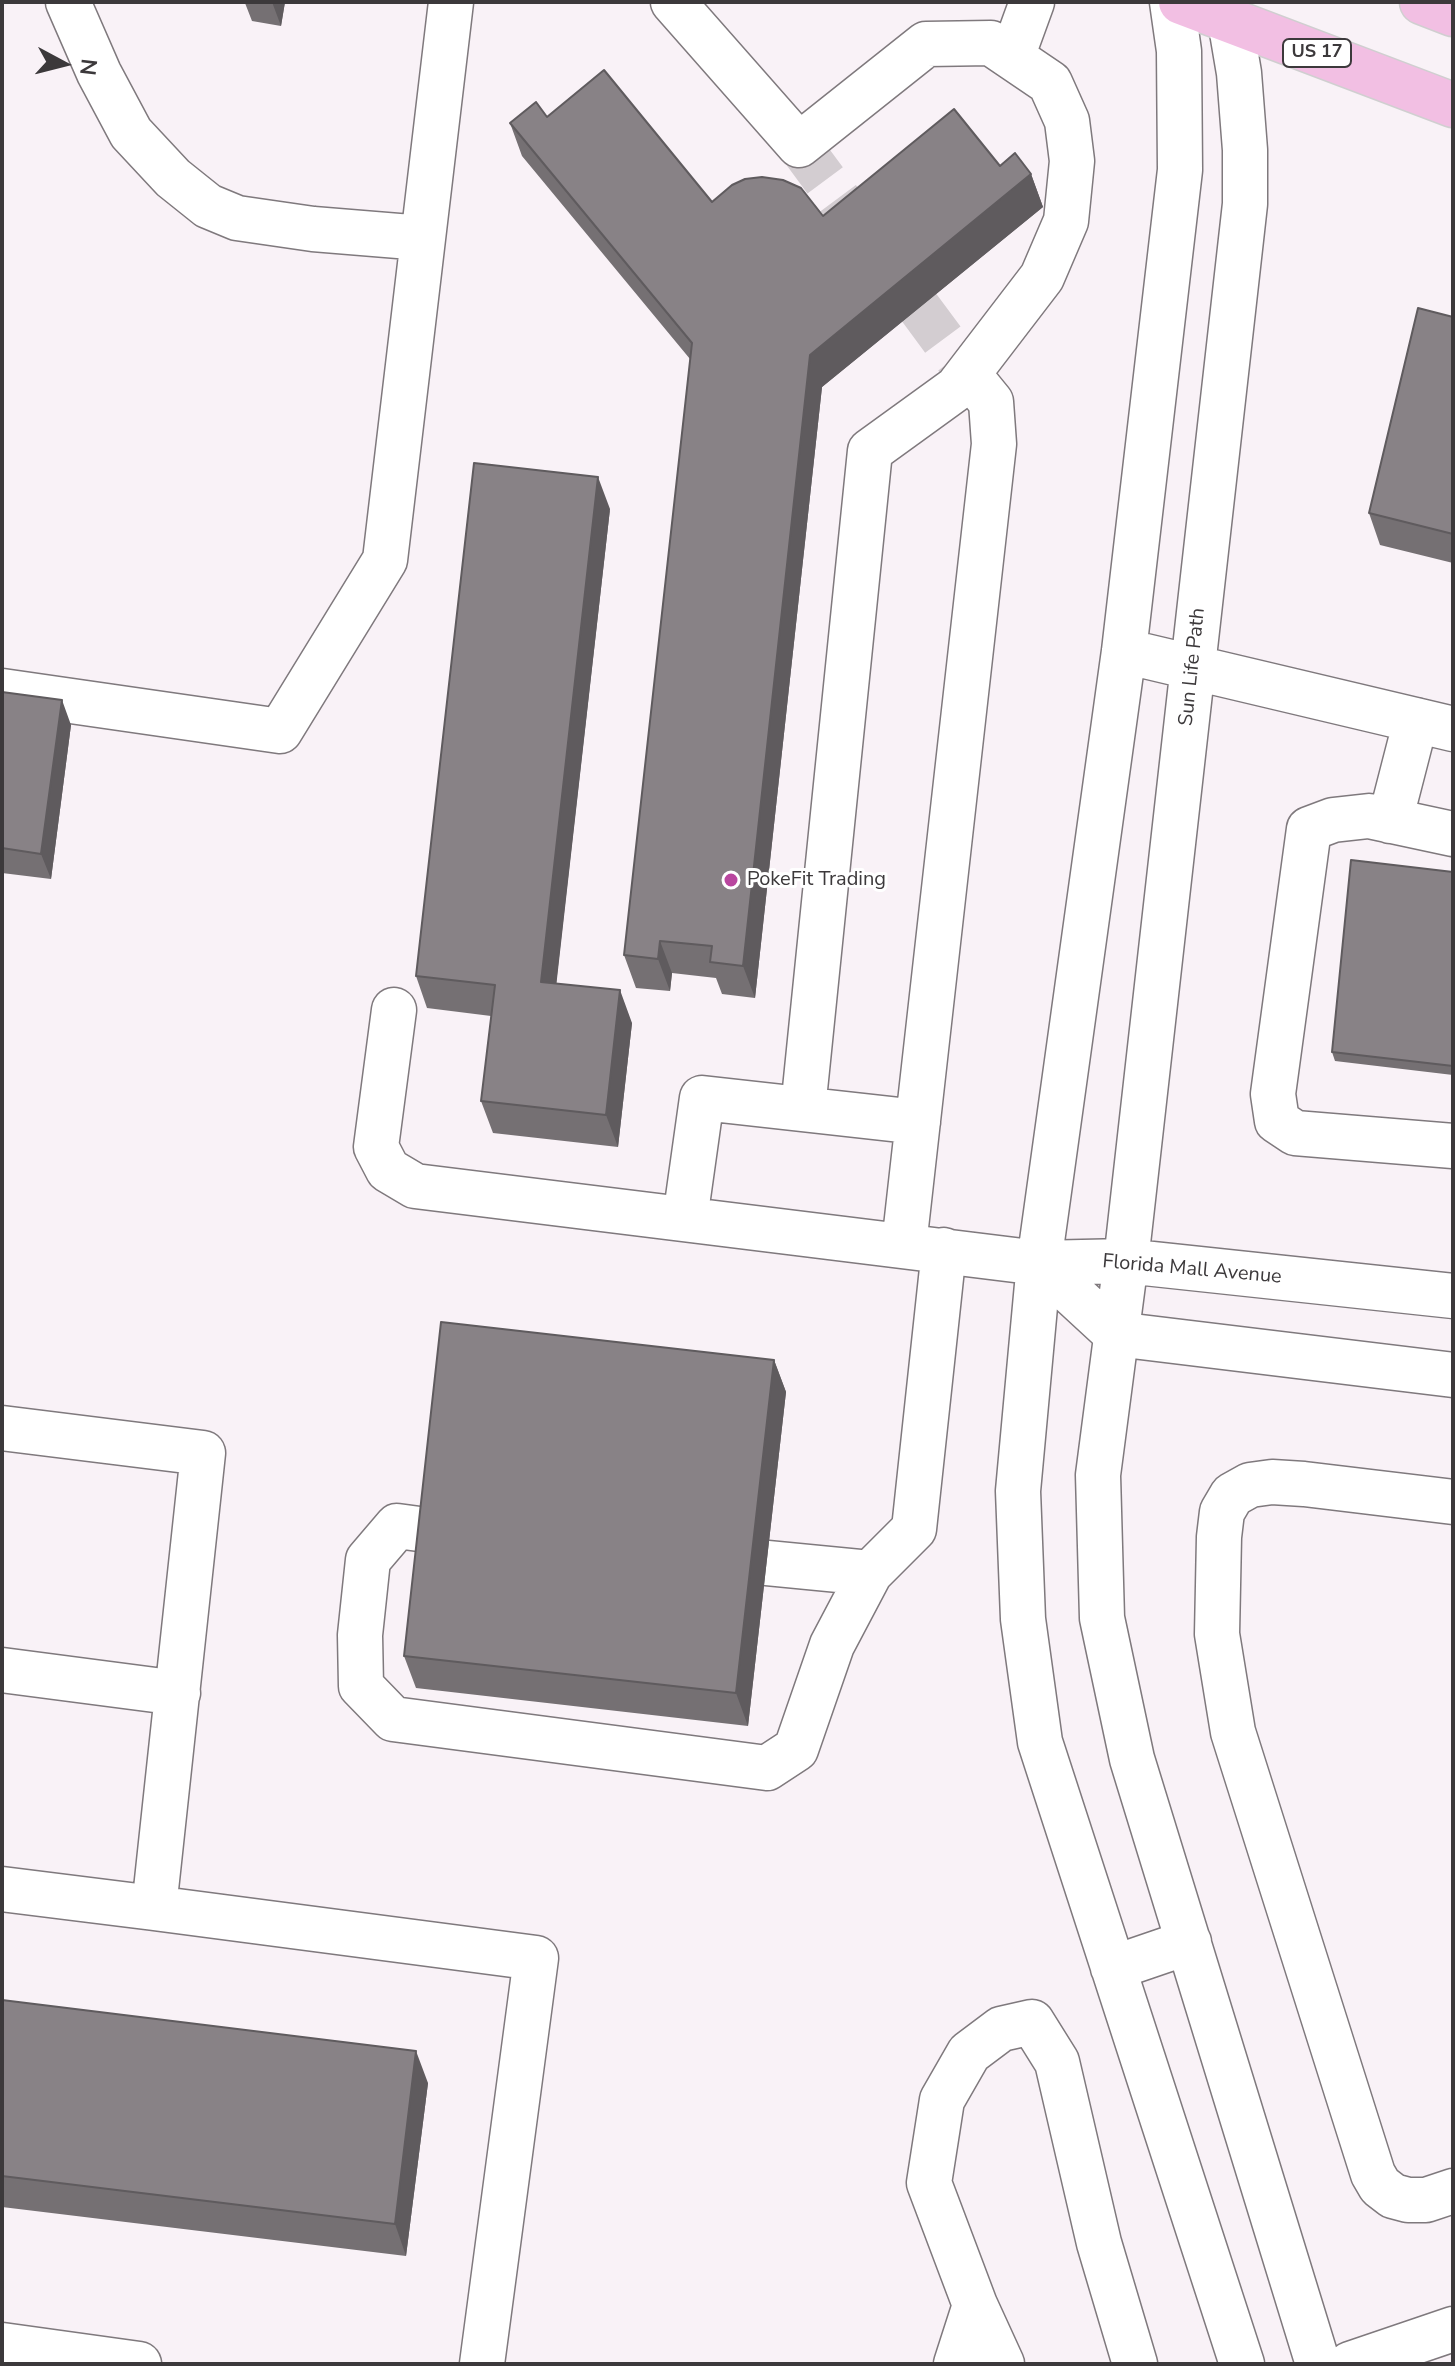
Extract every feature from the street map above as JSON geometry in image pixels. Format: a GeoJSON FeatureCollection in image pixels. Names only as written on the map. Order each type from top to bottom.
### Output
{"type":"FeatureCollection","features":[{"type":"Feature","properties":{"kind":"main road","name":"US 17"},"geometry":{"type":"LineString","coordinates":[[1181,2],[1225,11],[1453,105]]}},
{"type":"Feature","properties":{"kind":"main road"},"geometry":{"type":"LineString","coordinates":[[1422,2],[1453,14]]}},
{"type":"Feature","properties":{"kind":"street"},"geometry":{"type":"LineString","coordinates":[[68,2],[99,73],[131,133],[173,178],[208,206],[237,218],[298,227],[423,238]]}},
{"type":"Feature","properties":{"kind":"street"},"geometry":{"type":"LineString","coordinates":[[2,691],[280,731],[385,560],[451,2]]}},
{"type":"Feature","properties":{"kind":"street"},"geometry":{"type":"LineString","coordinates":[[673,2],[799,145],[926,44],[991,43],[1050,83],[1067,121],[1072,161],[1066,221],[1042,277],[957,388],[870,451],[803,1109]]}},
{"type":"Feature","properties":{"kind":"street"},"geometry":{"type":"LineString","coordinates":[[1012,57],[1032,2]]}},
{"type":"Feature","properties":{"kind":"street"},"geometry":{"type":"LineString","coordinates":[[1172,2],[1179,51],[1180,170],[1124,651],[1039,1263],[1018,1491],[1023,1619],[1040,1742],[1242,2364]]}},
{"type":"Feature","properties":{"kind":"street","name":"Sun Life Path"},"geometry":{"type":"LineString","coordinates":[[1225,11],[1239,73],[1245,150],[1245,204],[1126,1261],[1098,1475],[1102,1618],[1132,1759],[1318,2364]]}},
{"type":"Feature","properties":{"kind":"street"},"geometry":{"type":"LineString","coordinates":[[434,1531],[397,1526],[368,1560],[360,1635],[361,1686],[393,1719],[767,1768],[796,1749],[832,1645],[870,1573],[914,1529],[924,1247],[918,1122],[994,444],[991,402],[969,375]]}},
{"type":"Feature","properties":{"kind":"street"},"geometry":{"type":"LineString","coordinates":[[1124,651],[1434,724],[1390,821]]}},
{"type":"Feature","properties":{"kind":"street"},"geometry":{"type":"LineString","coordinates":[[1453,834],[1369,816],[1333,820],[1309,829],[1273,1094],[1277,1121],[1295,1133],[1453,1146]]}},
{"type":"Feature","properties":{"kind":"street","name":"Florida Mall Avenue"},"geometry":{"type":"LineString","coordinates":[[394,1010],[376,1147],[388,1170],[415,1186],[1039,1263],[1126,1261],[1453,1296]]}},
{"type":"Feature","properties":{"kind":"street"},"geometry":{"type":"LineString","coordinates":[[685,1219],[702,1098],[918,1122]]}},
{"type":"Feature","properties":{"kind":"street"},"geometry":{"type":"LineString","coordinates":[[1039,1263],[1116,1334],[1453,1375]]}},
{"type":"Feature","properties":{"kind":"street"},"geometry":{"type":"LineString","coordinates":[[2,1428],[203,1453],[154,1908]]}},
{"type":"Feature","properties":{"kind":"street"},"geometry":{"type":"LineString","coordinates":[[1453,1502],[1272,1482],[1250,1485],[1232,1495],[1222,1512],[1219,1537],[1217,1634],[1233,1732],[1373,2174],[1380,2186],[1393,2196],[1408,2200],[1426,2200],[1453,2191]]}},
{"type":"Feature","properties":{"kind":"street"},"geometry":{"type":"LineString","coordinates":[[767,1563],[870,1573]]}},
{"type":"Feature","properties":{"kind":"street"},"geometry":{"type":"LineString","coordinates":[[2,1670],[178,1693]]}},
{"type":"Feature","properties":{"kind":"street"},"geometry":{"type":"LineString","coordinates":[[2,1889],[536,1958],[482,2364]]}},
{"type":"Feature","properties":{"kind":"street"},"geometry":{"type":"LineString","coordinates":[[1113,1968],[1189,1942]]}},
{"type":"Feature","properties":{"kind":"street"},"geometry":{"type":"LineString","coordinates":[[1002,2364],[975,2305],[929,2183],[942,2100],[969,2053],[1001,2029],[1032,2022],[1057,2062],[1099,2243],[1135,2364]]}},
{"type":"Feature","properties":{"kind":"street"},"geometry":{"type":"LineString","coordinates":[[956,2364],[975,2305]]}},
{"type":"Feature","properties":{"kind":"street"},"geometry":{"type":"LineString","coordinates":[[1350,2364],[1453,2329]]}},
{"type":"Feature","properties":{"kind":"street"},"geometry":{"type":"LineString","coordinates":[[2,2345],[139,2364]]}},
{"type":"Feature","properties":{"kind":"building"},"geometry":{"type":"Polygon","coordinates":[[[604,70],[712,202],[732,185],[745,179],[762,177],[783,180],[801,188],[823,216],[954,109],[1000,166],[1015,153],[1031,174],[810,355],[743,966],[710,962],[712,946],[660,941],[658,959],[624,955],[692,343],[510,123],[536,102],[547,117],[604,70]]]}},
{"type":"Feature","properties":{"kind":"building"},"geometry":{"type":"Polygon","coordinates":[[[1418,308],[1453,317],[1453,534],[1369,513],[1418,308]]]}},
{"type":"Feature","properties":{"kind":"building"},"geometry":{"type":"Polygon","coordinates":[[[474,463],[598,477],[541,982],[620,990],[606,1115],[481,1101],[495,985],[416,976],[474,463]]]}},
{"type":"Feature","properties":{"kind":"building"},"geometry":{"type":"Polygon","coordinates":[[[2,692],[62,700],[41,854],[2,848],[2,692]]]}},
{"type":"Feature","properties":{"kind":"building"},"geometry":{"type":"Polygon","coordinates":[[[1351,860],[1453,872],[1453,1066],[1332,1052],[1351,860]]]}},
{"type":"Feature","properties":{"kind":"building"},"geometry":{"type":"Polygon","coordinates":[[[441,1322],[774,1360],[736,1693],[404,1656],[441,1322]]]}},
{"type":"Feature","properties":{"kind":"building"},"geometry":{"type":"Polygon","coordinates":[[[2,2000],[416,2051],[395,2224],[2,2176],[2,2000]]]}},
{"type":"Feature","properties":{"kind":"tunnel"},"geometry":{"type":"LineString","coordinates":[[799,145],[969,375]]}},
{"type":"Feature","properties":{"kind":"place","name":"PokeFit Trading"},"geometry":{"type":"Point","coordinates":[731,880]}}]}
